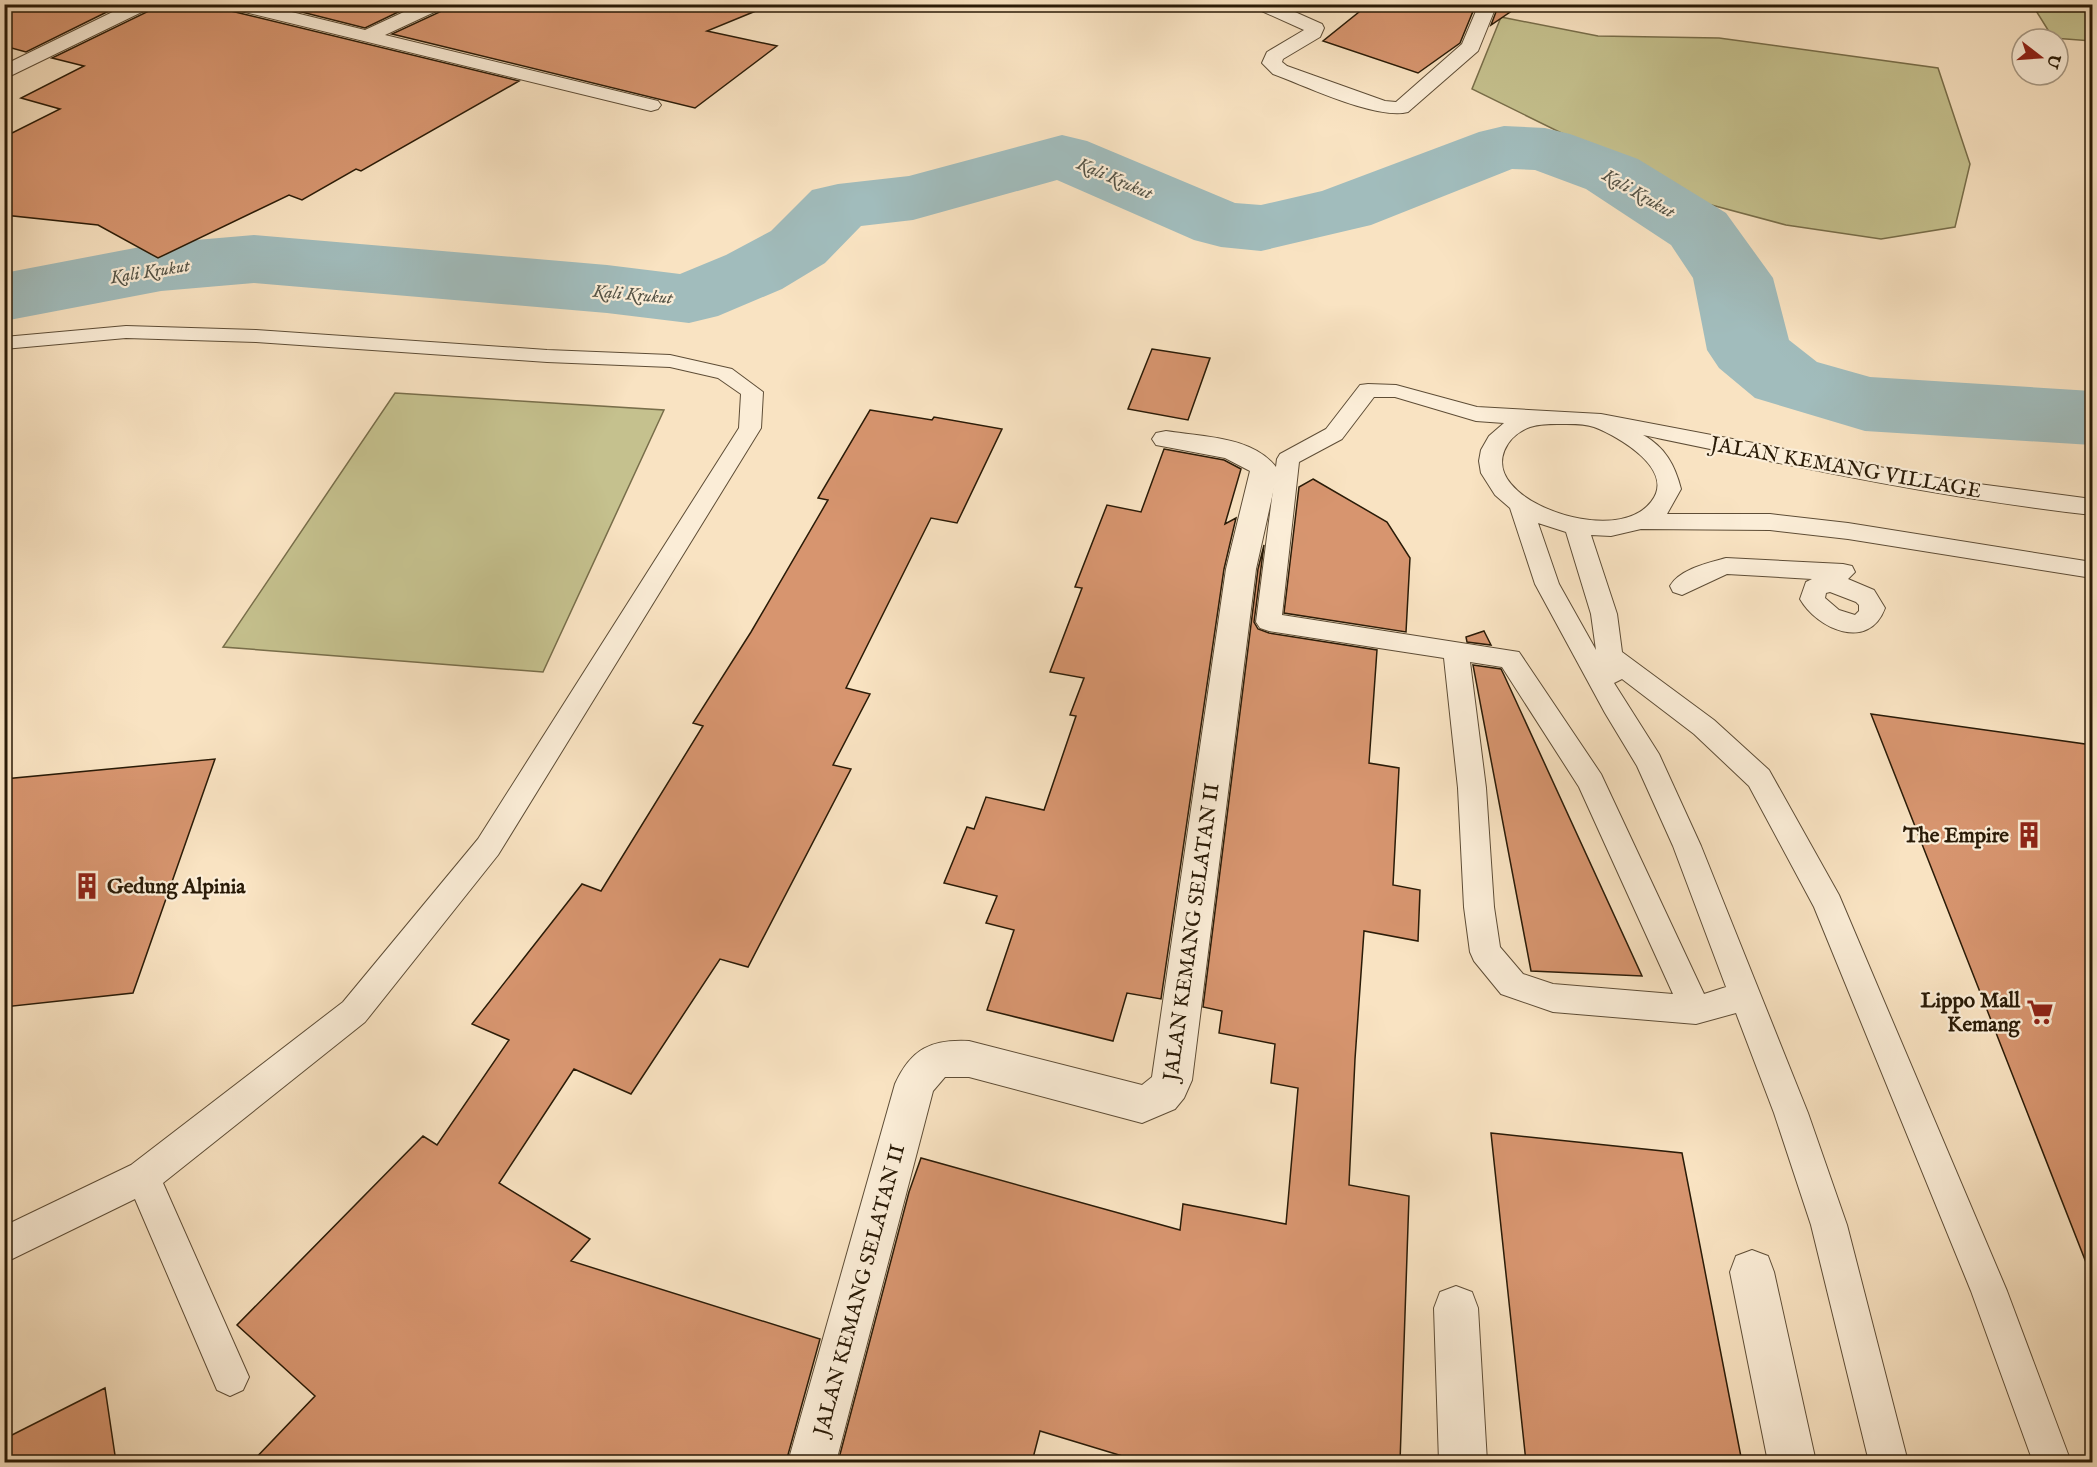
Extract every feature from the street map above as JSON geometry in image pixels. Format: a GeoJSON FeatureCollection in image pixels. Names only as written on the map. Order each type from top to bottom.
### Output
{"type":"FeatureCollection","features":[{"type":"Feature","properties":{"kind":"street"},"geometry":{"type":"LineString","coordinates":[[4,73],[144,4]]}},
{"type":"Feature","properties":{"kind":"street"},"geometry":{"type":"LineString","coordinates":[[234,4],[651,105]]}},
{"type":"Feature","properties":{"kind":"street"},"geometry":{"type":"LineString","coordinates":[[366,37],[437,4]]}},
{"type":"Feature","properties":{"kind":"street"},"geometry":{"type":"LineString","coordinates":[[1261,4],[1315,28],[1313,33],[1274,56],[1272,63],[1280,70],[1393,109],[1401,108],[1471,47],[1486,8]]}},
{"type":"Feature","properties":{"kind":"street"},"geometry":{"type":"LineString","coordinates":[[2080,4],[2092,5]]}},
{"type":"Feature","properties":{"kind":"street","name":"JALAN KEMANG SELATAN II"},"geometry":{"type":"LineString","coordinates":[[812,1462],[915,1084],[922,1072],[935,1060],[969,1059],[1142,1104],[1158,1100],[1168,1090],[1172,1080],[1241,569],[1264,470],[1260,462],[1236,452],[1166,439]]}},
{"type":"Feature","properties":{"kind":"street"},"geometry":{"type":"LineString","coordinates":[[1752,1272],[1792,1462]]}},
{"type":"Feature","properties":{"kind":"street"},"geometry":{"type":"LineString","coordinates":[[1456,1308],[1463,1462]]}},
{"type":"Feature","properties":{"kind":"lane"},"geometry":{"type":"LineString","coordinates":[[4,343],[126,332],[256,336],[548,356],[670,361],[725,373],[752,392],[750,428],[488,847],[354,1012],[143,1177],[4,1245]]}},
{"type":"Feature","properties":{"kind":"lane"},"geometry":{"type":"LineString","coordinates":[[1643,522],[1662,508],[1671,491],[1667,470],[1653,451],[1630,434],[1601,422],[1568,416],[1535,418],[1476,414],[1396,391],[1368,390],[1334,434],[1288,459],[1269,622],[1510,659],[1591,782],[1696,1010]]}},
{"type":"Feature","properties":{"kind":"lane"},"geometry":{"type":"LineString","coordinates":[[1535,418],[1510,427],[1494,443],[1490,463],[1499,485],[1521,506],[1553,521],[1601,530],[1623,528],[1643,522],[1770,522],[1848,531],[2092,570]]}},
{"type":"Feature","properties":{"kind":"lane","name":"JALAN KEMANG VILLAGE"},"geometry":{"type":"LineString","coordinates":[[1601,422],[1911,481],[2092,507]]}},
{"type":"Feature","properties":{"kind":"lane"},"geometry":{"type":"LineString","coordinates":[[1521,506],[1547,584],[1614,706],[1649,762],[1687,846],[1791,1113],[1829,1225],[1889,1462]]}},
{"type":"Feature","properties":{"kind":"lane"},"geometry":{"type":"LineString","coordinates":[[1576,527],[1604,614],[1611,657],[1614,706]]}},
{"type":"Feature","properties":{"kind":"lane"},"geometry":{"type":"LineString","coordinates":[[1682,585],[1703,574],[1726,567],[1843,578],[1848,531]]}},
{"type":"Feature","properties":{"kind":"lane"},"geometry":{"type":"LineString","coordinates":[[1456,651],[1472,788],[1479,908],[1485,952],[1512,984],[1553,998],[1696,1010],[1745,996]]}},
{"type":"Feature","properties":{"kind":"lane"},"geometry":{"type":"LineString","coordinates":[[1611,657],[1704,727],[1759,778],[1828,904],[1989,1291],[2052,1462]]}},
{"type":"Feature","properties":{"kind":"lane"},"geometry":{"type":"LineString","coordinates":[[143,1177],[230,1377]]}},
{"type":"Feature","properties":{"kind":"shaded area"},"geometry":{"type":"Polygon","coordinates":[[[2033,6],[2092,10],[2092,41],[2070,39],[2070,27],[2046,27],[2033,6]]]}},
{"type":"Feature","properties":{"kind":"shaded area"},"geometry":{"type":"Polygon","coordinates":[[[1501,17],[1598,36],[1719,38],[1938,68],[1970,164],[1955,227],[1881,239],[1786,225],[1704,203],[1472,89],[1501,17]]]}},
{"type":"Feature","properties":{"kind":"shaded area"},"geometry":{"type":"Polygon","coordinates":[[[395,393],[664,410],[543,672],[223,647],[395,393]]]}},
{"type":"Feature","properties":{"kind":"building"},"geometry":{"type":"Polygon","coordinates":[[[4,4],[123,4],[26,52],[4,46],[4,4]]]}},
{"type":"Feature","properties":{"kind":"building"},"geometry":{"type":"Polygon","coordinates":[[[155,4],[223,4],[227,10],[519,81],[361,171],[356,169],[302,200],[289,195],[158,258],[98,225],[4,215],[4,137],[60,109],[21,98],[84,66],[52,58],[151,10],[155,4]]]}},
{"type":"Feature","properties":{"kind":"building"},"geometry":{"type":"Polygon","coordinates":[[[270,4],[415,4],[365,28],[270,4]]]}},
{"type":"Feature","properties":{"kind":"building"},"geometry":{"type":"Polygon","coordinates":[[[448,4],[767,4],[768,6],[707,31],[777,46],[695,108],[392,34],[444,10],[448,4]]]}},
{"type":"Feature","properties":{"kind":"building"},"geometry":{"type":"Polygon","coordinates":[[[1369,4],[1476,4],[1460,43],[1418,73],[1323,41],[1369,4]]]}},
{"type":"Feature","properties":{"kind":"building"},"geometry":{"type":"Polygon","coordinates":[[[1499,4],[1522,4],[1491,25],[1499,4]]]}},
{"type":"Feature","properties":{"kind":"building"},"geometry":{"type":"Polygon","coordinates":[[[1152,349],[1210,358],[1188,420],[1128,409],[1152,349]]]}},
{"type":"Feature","properties":{"kind":"building"},"geometry":{"type":"Polygon","coordinates":[[[870,410],[932,420],[934,417],[1002,429],[957,523],[931,518],[846,688],[870,694],[833,765],[851,769],[748,967],[720,959],[631,1094],[574,1069],[499,1183],[590,1239],[571,1261],[820,1339],[786,1462],[252,1462],[315,1396],[237,1325],[423,1136],[437,1145],[509,1040],[472,1024],[582,884],[601,891],[703,726],[693,723],[751,632],[828,500],[818,498],[870,410]]]}},
{"type":"Feature","properties":{"kind":"building"},"geometry":{"type":"Polygon","coordinates":[[[1164,449],[1224,460],[1241,469],[1225,524],[1236,518],[1224,569],[1161,999],[1127,993],[1113,1041],[987,1010],[1014,930],[986,923],[997,896],[944,883],[967,827],[974,829],[986,797],[1044,810],[1076,716],[1070,715],[1084,678],[1050,672],[1082,588],[1075,587],[1107,505],[1141,512],[1164,449]]]}},
{"type":"Feature","properties":{"kind":"building"},"geometry":{"type":"Polygon","coordinates":[[[1313,479],[1387,522],[1410,558],[1406,632],[1284,613],[1299,487],[1313,479]]]}},
{"type":"Feature","properties":{"kind":"building"},"geometry":{"type":"Polygon","coordinates":[[[1264,545],[1254,622],[1258,629],[1269,633],[1377,650],[1369,763],[1399,768],[1393,885],[1420,890],[1418,941],[1364,931],[1349,1185],[1409,1196],[1400,1462],[1142,1462],[1040,1431],[1032,1462],[838,1462],[909,1192],[921,1158],[1180,1230],[1183,1204],[1286,1224],[1298,1088],[1271,1083],[1275,1044],[1219,1033],[1222,1011],[1203,1007],[1258,569],[1264,545]]]}},
{"type":"Feature","properties":{"kind":"building"},"geometry":{"type":"Polygon","coordinates":[[[1484,631],[1491,645],[1467,642],[1466,637],[1484,631]]]}},
{"type":"Feature","properties":{"kind":"building"},"geometry":{"type":"Polygon","coordinates":[[[1473,665],[1501,669],[1642,976],[1531,971],[1473,665]]]}},
{"type":"Feature","properties":{"kind":"building","name":"Lippo Mall Kemang"},"geometry":{"type":"Polygon","coordinates":[[[1871,714],[2092,745],[2092,1269],[2089,1270],[1871,714]]]}},
{"type":"Feature","properties":{"kind":"building","name":"Gedung Alpinia"},"geometry":{"type":"Polygon","coordinates":[[[215,759],[133,993],[4,1007],[4,779],[215,759]]]}},
{"type":"Feature","properties":{"kind":"building"},"geometry":{"type":"Polygon","coordinates":[[[1491,1133],[1682,1153],[1742,1462],[1526,1462],[1491,1133]]]}},
{"type":"Feature","properties":{"kind":"building"},"geometry":{"type":"Polygon","coordinates":[[[105,1388],[116,1462],[4,1462],[4,1439],[105,1388]]]}},
{"type":"Feature","properties":{"kind":"waterway","name":"Kali Krukut"},"geometry":{"type":"LineString","coordinates":[[4,297],[161,267],[254,259],[607,289],[689,299],[754,272],[798,247],[838,206],[913,198],[1062,156],[1221,224],[1261,228],[1344,209],[1504,147],[1545,149],[1612,174],[1699,229],[1733,278],[1749,350],[1786,380],[1865,404],[2092,418]]}},
{"type":"Feature","properties":{"kind":"place","name":"The Empire"},"geometry":{"type":"Point","coordinates":[2029,835]}},
{"type":"Feature","properties":{"kind":"place","name":"Gedung Alpinia"},"geometry":{"type":"Point","coordinates":[87,886]}},
{"type":"Feature","properties":{"kind":"place","name":"Lippo Mall Kemang"},"geometry":{"type":"Point","coordinates":[2040,1012]}}]}
